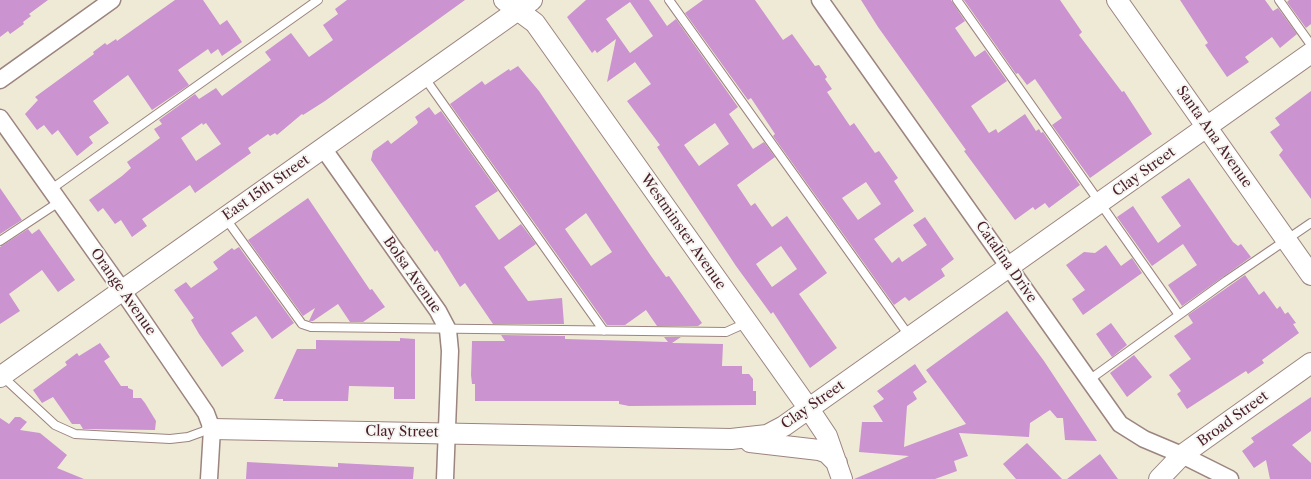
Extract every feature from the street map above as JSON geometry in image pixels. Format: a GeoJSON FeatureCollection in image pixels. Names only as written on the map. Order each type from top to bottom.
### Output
{"type":"FeatureCollection","features":[{"type":"Feature","properties":{"kind":"street"},"geometry":{"type":"LineString","coordinates":[[0,80],[112,0]]}},
{"type":"Feature","properties":{"kind":"street","name":"Catalina Drive"},"geometry":{"type":"LineString","coordinates":[[820,0],[1120,424],[1144,440],[1182,455],[1230,479]]}},
{"type":"Feature","properties":{"kind":"street","name":"Santa Ana Avenue"},"geometry":{"type":"LineString","coordinates":[[1117,0],[1311,275]]}},
{"type":"Feature","properties":{"kind":"street","name":"East 15th Street"},"geometry":{"type":"LineString","coordinates":[[1,376],[424,77],[518,4]]}},
{"type":"Feature","properties":{"kind":"street","name":"Westminster Avenue"},"geometry":{"type":"LineString","coordinates":[[518,4],[535,23],[809,409],[827,436],[840,471]]}},
{"type":"Feature","properties":{"kind":"street","name":"Clay Street"},"geometry":{"type":"LineString","coordinates":[[212,429],[731,439],[767,435],[809,409],[1311,53]]}},
{"type":"Feature","properties":{"kind":"street","name":"Orange Avenue"},"geometry":{"type":"LineString","coordinates":[[0,118],[122,290],[206,413],[212,429],[209,479]]}},
{"type":"Feature","properties":{"kind":"street","name":"Bolsa Avenue"},"geometry":{"type":"LineString","coordinates":[[323,148],[438,311],[448,330],[450,351],[445,479]]}},
{"type":"Feature","properties":{"kind":"street","name":"Broad Street"},"geometry":{"type":"LineString","coordinates":[[1159,479],[1182,455],[1311,362]]}},
{"type":"Feature","properties":{"kind":"street"},"geometry":{"type":"LineString","coordinates":[[731,439],[819,450],[827,454],[840,471]]}},
{"type":"Feature","properties":{"kind":"lane"},"geometry":{"type":"LineString","coordinates":[[0,241],[55,196],[318,0]]}},
{"type":"Feature","properties":{"kind":"lane"},"geometry":{"type":"LineString","coordinates":[[669,0],[910,337]]}},
{"type":"Feature","properties":{"kind":"lane"},"geometry":{"type":"LineString","coordinates":[[957,0],[1179,315]]}},
{"type":"Feature","properties":{"kind":"lane"},"geometry":{"type":"LineString","coordinates":[[1279,0],[1311,45]]}},
{"type":"Feature","properties":{"kind":"lane"},"geometry":{"type":"LineString","coordinates":[[424,77],[604,331]]}},
{"type":"Feature","properties":{"kind":"lane"},"geometry":{"type":"LineString","coordinates":[[224,217],[302,324],[311,327],[726,332],[748,322]]}},
{"type":"Feature","properties":{"kind":"lane"},"geometry":{"type":"LineString","coordinates":[[1089,380],[1311,223]]}},
{"type":"Feature","properties":{"kind":"lane"},"geometry":{"type":"LineString","coordinates":[[1,376],[55,425],[75,434],[170,439],[212,429]]}},
{"type":"Feature","properties":{"kind":"building"},"geometry":{"type":"Polygon","coordinates":[[[0,0],[48,0],[29,14],[31,16],[23,22],[24,24],[10,34],[8,31],[0,37],[0,0]]]}},
{"type":"Feature","properties":{"kind":"building"},"geometry":{"type":"Polygon","coordinates":[[[175,0],[203,0],[220,25],[227,20],[242,42],[222,56],[218,49],[211,54],[208,49],[178,70],[189,85],[152,110],[128,75],[93,101],[109,123],[89,137],[93,143],[77,156],[58,130],[52,135],[44,125],[37,130],[25,114],[38,100],[35,97],[94,54],[93,52],[105,43],[107,45],[116,39],[117,41],[175,0]]]}},
{"type":"Feature","properties":{"kind":"building"},"geometry":{"type":"Polygon","coordinates":[[[347,0],[465,0],[325,101],[302,114],[277,135],[275,133],[270,136],[268,134],[248,148],[251,153],[195,193],[190,185],[142,219],[147,226],[132,237],[121,220],[115,224],[103,208],[98,212],[89,200],[131,168],[127,162],[160,138],[154,129],[162,124],[159,120],[195,94],[199,99],[216,88],[222,96],[271,60],[265,52],[291,33],[309,57],[333,40],[323,25],[338,14],[335,9],[347,0]],[[202,123],[181,138],[196,161],[221,144],[206,123],[203,125],[202,123]]]}},
{"type":"Feature","properties":{"kind":"building"},"geometry":{"type":"Polygon","coordinates":[[[586,0],[649,0],[667,26],[676,19],[738,107],[729,114],[753,149],[764,142],[775,157],[737,185],[751,206],[755,203],[772,227],[787,216],[827,273],[799,294],[837,348],[810,368],[773,312],[771,314],[736,266],[657,147],[660,145],[627,101],[651,84],[635,62],[607,82],[616,39],[597,53],[595,50],[592,53],[567,17],[586,0]],[[630,2],[606,19],[630,53],[653,36],[630,2]],[[715,123],[684,145],[699,166],[729,144],[715,123]],[[781,246],[756,264],[772,287],[797,269],[781,246]]]}},
{"type":"Feature","properties":{"kind":"building"},"geometry":{"type":"Polygon","coordinates":[[[703,0],[755,0],[783,40],[792,34],[815,66],[819,65],[827,77],[825,79],[832,89],[827,92],[850,126],[854,123],[875,153],[879,151],[898,178],[894,181],[914,211],[874,239],[892,263],[899,257],[902,262],[927,245],[913,225],[925,217],[954,259],[941,269],[945,276],[909,301],[905,297],[894,305],[773,136],[775,134],[751,98],[748,100],[685,13],[703,0]],[[866,182],[842,198],[858,220],[881,204],[866,182]]]}},
{"type":"Feature","properties":{"kind":"building"},"geometry":{"type":"Polygon","coordinates":[[[861,0],[951,0],[965,21],[955,28],[975,57],[985,50],[1007,81],[971,106],[989,133],[996,129],[998,133],[1025,114],[1036,131],[1039,129],[1041,133],[1043,132],[1080,185],[1049,208],[1045,203],[1035,210],[1033,207],[1015,220],[964,151],[966,150],[878,27],[861,0]]]}},
{"type":"Feature","properties":{"kind":"building"},"geometry":{"type":"Polygon","coordinates":[[[964,0],[1060,0],[1082,32],[1079,35],[1122,92],[1124,91],[1152,134],[1090,178],[1052,125],[1062,118],[1035,79],[1027,85],[1018,73],[1016,74],[964,0]]]}},
{"type":"Feature","properties":{"kind":"building"},"geometry":{"type":"Polygon","coordinates":[[[1180,0],[1265,0],[1273,11],[1278,8],[1297,34],[1280,48],[1272,37],[1245,57],[1249,62],[1227,77],[1205,45],[1208,43],[1180,0]]]}},
{"type":"Feature","properties":{"kind":"building"},"geometry":{"type":"Polygon","coordinates":[[[1289,0],[1311,0],[1311,24],[1306,28],[1287,2],[1289,0]]]}},
{"type":"Feature","properties":{"kind":"building"},"geometry":{"type":"Polygon","coordinates":[[[518,66],[539,91],[651,256],[666,277],[669,276],[702,323],[698,326],[657,326],[646,310],[625,325],[607,325],[450,104],[482,81],[485,85],[509,69],[510,71],[518,66]],[[586,213],[565,229],[591,266],[612,252],[586,213]]]}},
{"type":"Feature","properties":{"kind":"building"},"geometry":{"type":"Polygon","coordinates":[[[1311,91],[1311,199],[1279,155],[1283,150],[1270,132],[1280,125],[1275,118],[1311,91]]]}},
{"type":"Feature","properties":{"kind":"building"},"geometry":{"type":"Polygon","coordinates":[[[429,107],[435,115],[441,111],[498,191],[475,206],[499,240],[521,224],[536,244],[504,267],[528,301],[562,298],[564,324],[493,324],[465,283],[460,287],[437,250],[435,252],[371,160],[373,151],[388,140],[391,144],[417,124],[418,122],[415,117],[429,107]]]}},
{"type":"Feature","properties":{"kind":"building"},"geometry":{"type":"Polygon","coordinates":[[[1189,178],[1233,242],[1238,246],[1241,244],[1251,257],[1182,306],[1168,285],[1197,265],[1183,244],[1152,266],[1117,217],[1133,206],[1158,243],[1181,226],[1161,197],[1189,178]]]}},
{"type":"Feature","properties":{"kind":"building"},"geometry":{"type":"Polygon","coordinates":[[[0,188],[22,220],[0,234],[0,188]]]}},
{"type":"Feature","properties":{"kind":"building"},"geometry":{"type":"Polygon","coordinates":[[[308,198],[370,290],[372,289],[385,307],[363,322],[350,322],[338,304],[313,321],[309,321],[315,308],[303,316],[248,240],[308,198]]]}},
{"type":"Feature","properties":{"kind":"building"},"geometry":{"type":"Polygon","coordinates":[[[28,229],[32,234],[39,229],[75,280],[58,292],[42,270],[9,294],[20,311],[0,324],[0,247],[28,229]]]}},
{"type":"Feature","properties":{"kind":"building"},"geometry":{"type":"Polygon","coordinates":[[[1106,245],[1121,266],[1132,258],[1142,273],[1083,315],[1072,299],[1085,290],[1066,265],[1084,252],[1095,253],[1106,245]]]}},
{"type":"Feature","properties":{"kind":"building"},"geometry":{"type":"Polygon","coordinates":[[[239,247],[294,323],[272,339],[256,316],[231,333],[244,351],[222,367],[191,320],[194,318],[174,290],[186,282],[191,288],[218,269],[213,262],[232,248],[234,250],[239,247]]]}},
{"type":"Feature","properties":{"kind":"building"},"geometry":{"type":"Polygon","coordinates":[[[1245,275],[1259,295],[1264,291],[1277,309],[1280,306],[1285,314],[1288,312],[1296,323],[1293,324],[1299,333],[1262,360],[1264,363],[1248,374],[1246,371],[1187,409],[1177,394],[1181,391],[1169,375],[1191,359],[1174,336],[1193,323],[1188,315],[1245,275]]]}},
{"type":"Feature","properties":{"kind":"building"},"geometry":{"type":"Polygon","coordinates":[[[1007,311],[1044,361],[1097,441],[1065,440],[1063,418],[1057,418],[1050,410],[1030,423],[1029,437],[959,433],[968,456],[954,461],[957,471],[935,479],[854,479],[909,456],[859,452],[862,422],[883,422],[873,406],[884,399],[877,391],[915,364],[927,382],[913,392],[917,399],[907,406],[904,447],[966,424],[926,370],[1007,311]]]}},
{"type":"Feature","properties":{"kind":"building"},"geometry":{"type":"Polygon","coordinates":[[[1111,323],[1127,345],[1112,357],[1096,334],[1111,323]]]}},
{"type":"Feature","properties":{"kind":"building"},"geometry":{"type":"Polygon","coordinates":[[[501,335],[565,336],[565,339],[668,342],[664,337],[681,337],[672,343],[723,344],[722,366],[742,366],[742,374],[749,374],[753,379],[753,391],[756,391],[756,405],[629,406],[619,404],[619,401],[475,401],[475,384],[472,384],[471,375],[472,341],[505,341],[501,335]]]}},
{"type":"Feature","properties":{"kind":"building"},"geometry":{"type":"Polygon","coordinates":[[[400,338],[415,339],[415,399],[394,399],[394,387],[349,386],[348,401],[283,401],[283,399],[274,399],[297,349],[316,349],[316,340],[400,341],[400,338]]]}},
{"type":"Feature","properties":{"kind":"building"},"geometry":{"type":"Polygon","coordinates":[[[100,343],[110,357],[104,361],[121,386],[128,386],[128,388],[133,390],[133,398],[141,398],[145,403],[156,421],[155,430],[83,429],[80,424],[72,424],[53,397],[42,403],[33,390],[67,365],[65,362],[77,353],[79,356],[100,343]]]}},
{"type":"Feature","properties":{"kind":"building"},"geometry":{"type":"Polygon","coordinates":[[[1134,355],[1152,377],[1127,397],[1110,373],[1134,355]]]}},
{"type":"Feature","properties":{"kind":"building"},"geometry":{"type":"Polygon","coordinates":[[[1311,397],[1311,431],[1292,445],[1311,463],[1311,479],[1270,479],[1266,460],[1254,468],[1242,451],[1254,442],[1251,438],[1311,397]]]}},
{"type":"Feature","properties":{"kind":"building"},"geometry":{"type":"Polygon","coordinates":[[[15,417],[20,417],[27,422],[20,430],[40,433],[67,455],[57,468],[84,479],[0,479],[0,418],[9,424],[15,417]]]}},
{"type":"Feature","properties":{"kind":"building"},"geometry":{"type":"Polygon","coordinates":[[[1027,443],[1062,479],[1016,479],[1003,464],[1027,443]]]}},
{"type":"Feature","properties":{"kind":"building"},"geometry":{"type":"Polygon","coordinates":[[[1100,454],[1118,479],[1067,479],[1100,454]]]}},
{"type":"Feature","properties":{"kind":"building"},"geometry":{"type":"Polygon","coordinates":[[[247,462],[338,467],[338,463],[414,467],[413,479],[246,479],[247,462]]]}}]}
